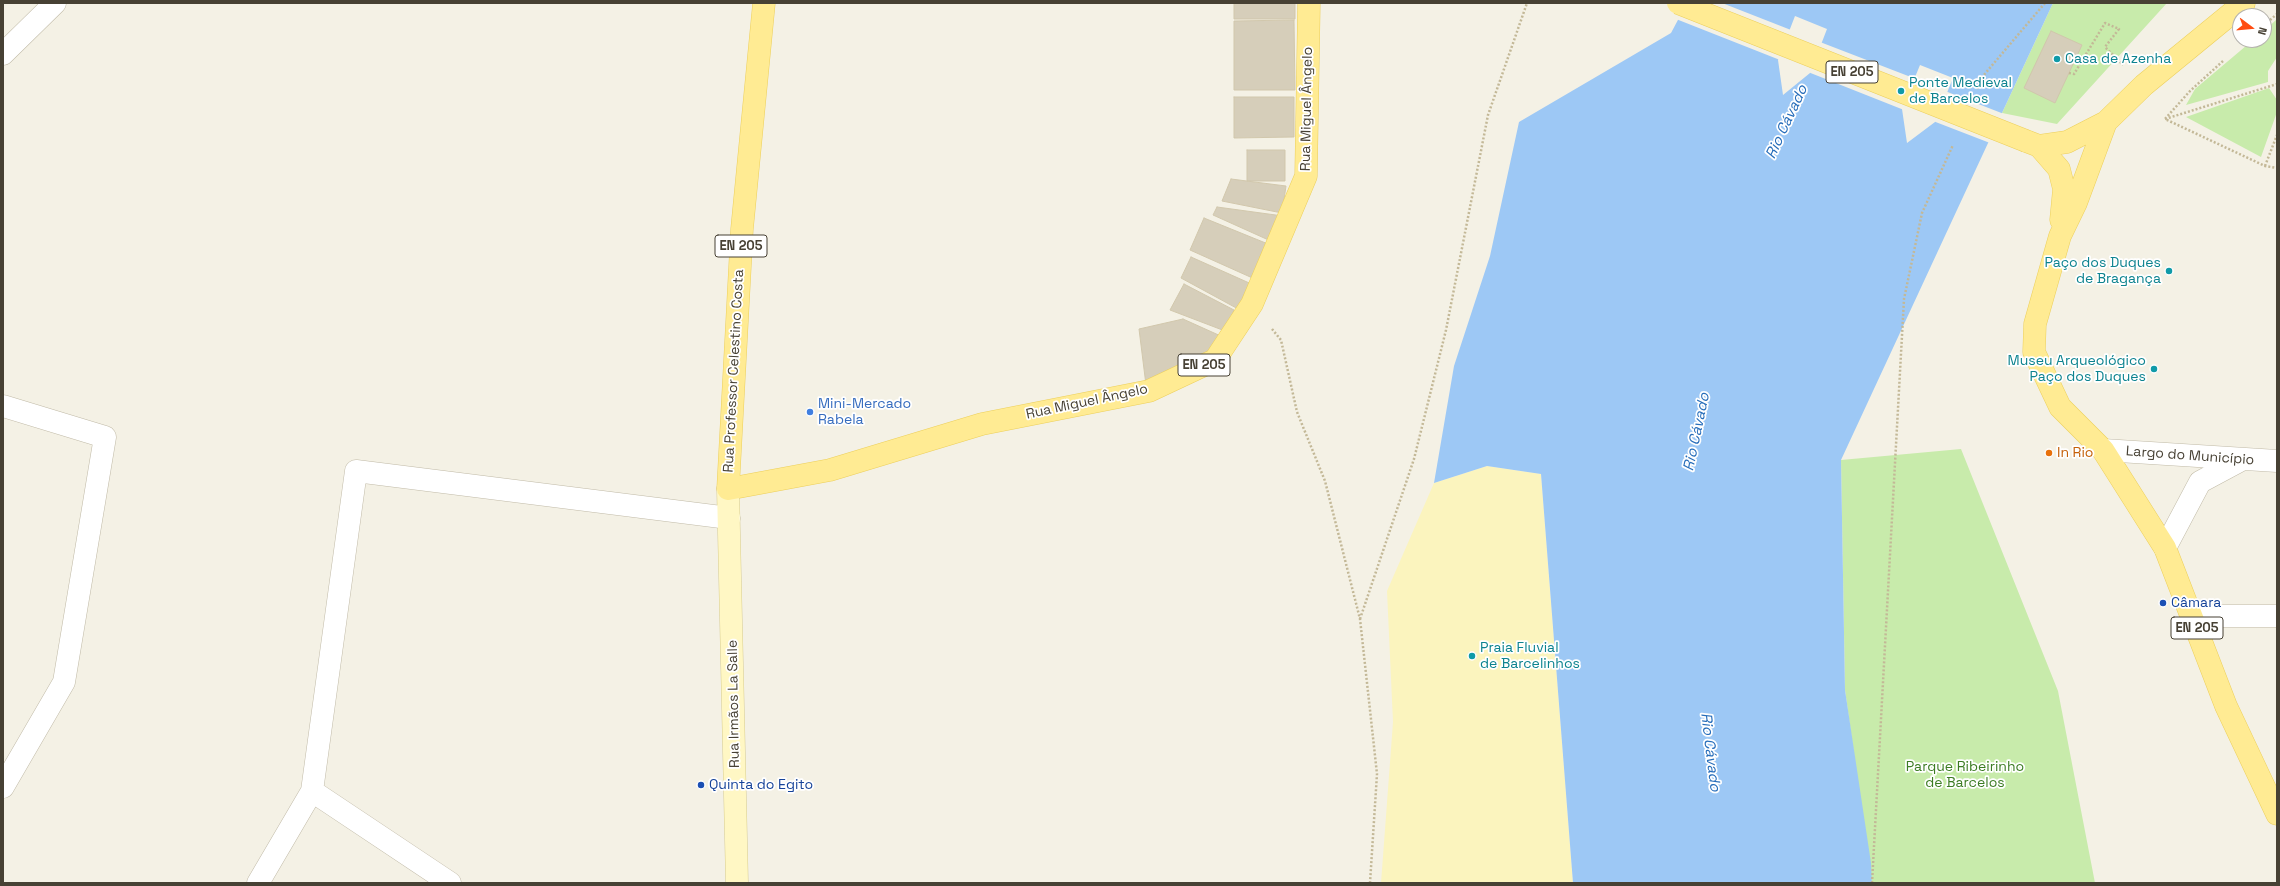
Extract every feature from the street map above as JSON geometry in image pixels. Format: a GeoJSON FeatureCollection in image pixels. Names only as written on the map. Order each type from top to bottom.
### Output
{"type":"FeatureCollection","features":[{"type":"Feature","properties":{"kind":"main road","name":"Rua Professor Celestino Costa"},"geometry":{"type":"LineString","coordinates":[[732,596],[728,489],[742,229],[764,3]]}},
{"type":"Feature","properties":{"kind":"main road","name":"Rua Miguel Ângelo"},"geometry":{"type":"LineString","coordinates":[[728,489],[830,470],[982,424],[1149,391],[1215,360],[1252,304],[1306,176],[1309,3]]}},
{"type":"Feature","properties":{"kind":"main road","name":"EN 205"},"geometry":{"type":"LineString","coordinates":[[1678,3],[2032,144],[2058,169],[2064,189],[2060,236]]}},
{"type":"Feature","properties":{"kind":"main road","name":"EN 205"},"geometry":{"type":"LineString","coordinates":[[2032,144],[2067,142],[2106,122],[2144,85],[2244,3]]}},
{"type":"Feature","properties":{"kind":"main road","name":"EN 205"},"geometry":{"type":"LineString","coordinates":[[2106,122],[2076,203],[2060,236],[2035,324],[2034,352],[2060,407],[2103,450],[2165,548],[2226,706],[2277,814]]}},
{"type":"Feature","properties":{"kind":"main road","name":"Rua Irmãos La Salle"},"geometry":{"type":"LineString","coordinates":[[732,596],[737,883]]}},
{"type":"Feature","properties":{"kind":"street"},"geometry":{"type":"LineString","coordinates":[[3,54],[55,3]]}},
{"type":"Feature","properties":{"kind":"street"},"geometry":{"type":"LineString","coordinates":[[3,406],[105,437],[64,682],[3,786]]}},
{"type":"Feature","properties":{"kind":"street","name":"Largo do Município"},"geometry":{"type":"LineString","coordinates":[[2103,450],[2277,461]]}},
{"type":"Feature","properties":{"kind":"street"},"geometry":{"type":"LineString","coordinates":[[2165,548],[2200,482],[2243,459]]}},
{"type":"Feature","properties":{"kind":"street"},"geometry":{"type":"LineString","coordinates":[[258,883],[312,791],[356,471],[729,518]]}},
{"type":"Feature","properties":{"kind":"street"},"geometry":{"type":"LineString","coordinates":[[2192,616],[2277,616]]}},
{"type":"Feature","properties":{"kind":"street"},"geometry":{"type":"LineString","coordinates":[[312,791],[450,883]]}},
{"type":"Feature","properties":{"kind":"path"},"geometry":{"type":"LineString","coordinates":[[1360,619],[1414,459],[1446,330],[1488,115],[1527,3]]}},
{"type":"Feature","properties":{"kind":"path"},"geometry":{"type":"LineString","coordinates":[[1977,90],[1983,76],[2045,3]]}},
{"type":"Feature","properties":{"kind":"path"},"geometry":{"type":"LineString","coordinates":[[2069,73],[2074,74],[2105,24],[2119,29],[2105,47]]}},
{"type":"Feature","properties":{"kind":"path"},"geometry":{"type":"LineString","coordinates":[[2165,119],[2190,91],[2225,60]]}},
{"type":"Feature","properties":{"kind":"path"},"geometry":{"type":"LineString","coordinates":[[2165,119],[2277,84]]}},
{"type":"Feature","properties":{"kind":"path"},"geometry":{"type":"LineString","coordinates":[[2165,119],[2266,166],[2277,168]]}},
{"type":"Feature","properties":{"kind":"path"},"geometry":{"type":"LineString","coordinates":[[2266,166],[2277,135]]}},
{"type":"Feature","properties":{"kind":"path"},"geometry":{"type":"LineString","coordinates":[[1872,883],[1904,299],[1922,213],[1954,141]]}},
{"type":"Feature","properties":{"kind":"path"},"geometry":{"type":"LineString","coordinates":[[1252,304],[1281,340],[1297,412],[1324,482],[1360,619],[1377,774],[1370,883]]}},
{"type":"Feature","properties":{"kind":"green space"},"geometry":{"type":"Polygon","coordinates":[[[2053,3],[2167,3],[2057,124],[2002,113],[2053,3]]]}},
{"type":"Feature","properties":{"kind":"green space"},"geometry":{"type":"Polygon","coordinates":[[[2277,19],[2277,57],[2268,71],[2268,82],[2186,105],[2195,89],[2244,48],[2272,48],[2272,24],[2277,19]]]}},
{"type":"Feature","properties":{"kind":"green space"},"geometry":{"type":"Polygon","coordinates":[[[2269,88],[2277,100],[2277,112],[2261,157],[2186,117],[2269,88]]]}},
{"type":"Feature","properties":{"kind":"green space","name":"Parque Ribeirinho de Barcelos"},"geometry":{"type":"Polygon","coordinates":[[[1961,449],[2058,691],[2095,883],[1872,883],[1845,690],[1841,460],[1961,449]]]}},
{"type":"Feature","properties":{"kind":"sand","name":"Praia Fluvial de Barcelinhos"},"geometry":{"type":"Polygon","coordinates":[[[1487,466],[1541,474],[1573,883],[1381,883],[1393,722],[1387,591],[1434,483],[1487,466]]]}},
{"type":"Feature","properties":{"kind":"water","name":"Rio Cávado"},"geometry":{"type":"Polygon","coordinates":[[[1687,3],[2053,3],[1841,460],[1845,690],[1871,863],[1872,883],[1573,883],[1541,474],[1487,466],[1434,483],[1454,366],[1490,256],[1519,122],[1671,33],[1687,3]],[[1795,16],[1778,60],[1783,95],[1810,73],[1827,29],[1795,16]],[[1920,65],[1902,109],[1907,143],[1935,122],[1953,78],[1920,65]]]}},
{"type":"Feature","properties":{"kind":"pier"},"geometry":{"type":"Polygon","coordinates":[[[1685,3],[1722,3],[1791,30],[1780,60],[1676,19],[1685,3]]]}},
{"type":"Feature","properties":{"kind":"pier"},"geometry":{"type":"Polygon","coordinates":[[[1820,42],[1916,79],[1904,110],[1808,72],[1820,42]]]}},
{"type":"Feature","properties":{"kind":"pier"},"geometry":{"type":"Polygon","coordinates":[[[1945,91],[2004,114],[1990,143],[1933,121],[1945,91]]]}},
{"type":"Feature","properties":{"kind":"building"},"geometry":{"type":"Polygon","coordinates":[[[1234,3],[1295,3],[1295,19],[1234,19],[1234,3]]]}},
{"type":"Feature","properties":{"kind":"building"},"geometry":{"type":"Polygon","coordinates":[[[1294,20],[1295,90],[1234,90],[1234,21],[1294,20]]]}},
{"type":"Feature","properties":{"kind":"building","name":"Casa de Azenha"},"geometry":{"type":"Polygon","coordinates":[[[2051,31],[2082,45],[2055,103],[2024,88],[2051,31]]]}},
{"type":"Feature","properties":{"kind":"building"},"geometry":{"type":"Polygon","coordinates":[[[1234,97],[1294,97],[1294,137],[1234,138],[1234,97]]]}},
{"type":"Feature","properties":{"kind":"building"},"geometry":{"type":"Polygon","coordinates":[[[1247,150],[1285,150],[1285,181],[1247,181],[1247,150]]]}},
{"type":"Feature","properties":{"kind":"building"},"geometry":{"type":"Polygon","coordinates":[[[1231,179],[1286,186],[1282,213],[1222,201],[1231,179]]]}},
{"type":"Feature","properties":{"kind":"building"},"geometry":{"type":"Polygon","coordinates":[[[1217,207],[1283,216],[1273,242],[1213,215],[1217,207]]]}},
{"type":"Feature","properties":{"kind":"building"},"geometry":{"type":"Polygon","coordinates":[[[1204,218],[1273,246],[1257,280],[1190,250],[1204,218]]]}},
{"type":"Feature","properties":{"kind":"building"},"geometry":{"type":"Polygon","coordinates":[[[1191,257],[1256,286],[1240,310],[1181,278],[1191,257]]]}},
{"type":"Feature","properties":{"kind":"building"},"geometry":{"type":"Polygon","coordinates":[[[1184,284],[1234,310],[1225,331],[1170,310],[1184,284]]]}},
{"type":"Feature","properties":{"kind":"building"},"geometry":{"type":"Polygon","coordinates":[[[1183,319],[1223,337],[1191,368],[1146,385],[1139,329],[1183,319]]]}},
{"type":"Feature","properties":{"kind":"place","name":"Casa de Azenha"},"geometry":{"type":"Point","coordinates":[2057,59]}},
{"type":"Feature","properties":{"kind":"place","name":"Ponte Medieval de Barcelos"},"geometry":{"type":"Point","coordinates":[1901,91]}},
{"type":"Feature","properties":{"kind":"place","name":"Paço dos Duques de Bragança"},"geometry":{"type":"Point","coordinates":[2169,271]}},
{"type":"Feature","properties":{"kind":"place","name":"Museu Arqueológico Paço dos Duques"},"geometry":{"type":"Point","coordinates":[2154,369]}},
{"type":"Feature","properties":{"kind":"place","name":"Mini-Mercado Rabela"},"geometry":{"type":"Point","coordinates":[810,412]}},
{"type":"Feature","properties":{"kind":"place","name":"In Rio"},"geometry":{"type":"Point","coordinates":[2049,453]}},
{"type":"Feature","properties":{"kind":"place","name":"Câmara"},"geometry":{"type":"Point","coordinates":[2163,603]}},
{"type":"Feature","properties":{"kind":"place","name":"Praia Fluvial de Barcelinhos"},"geometry":{"type":"Point","coordinates":[1472,656]}},
{"type":"Feature","properties":{"kind":"place","name":"Quinta do Egito"},"geometry":{"type":"Point","coordinates":[701,785]}}]}
